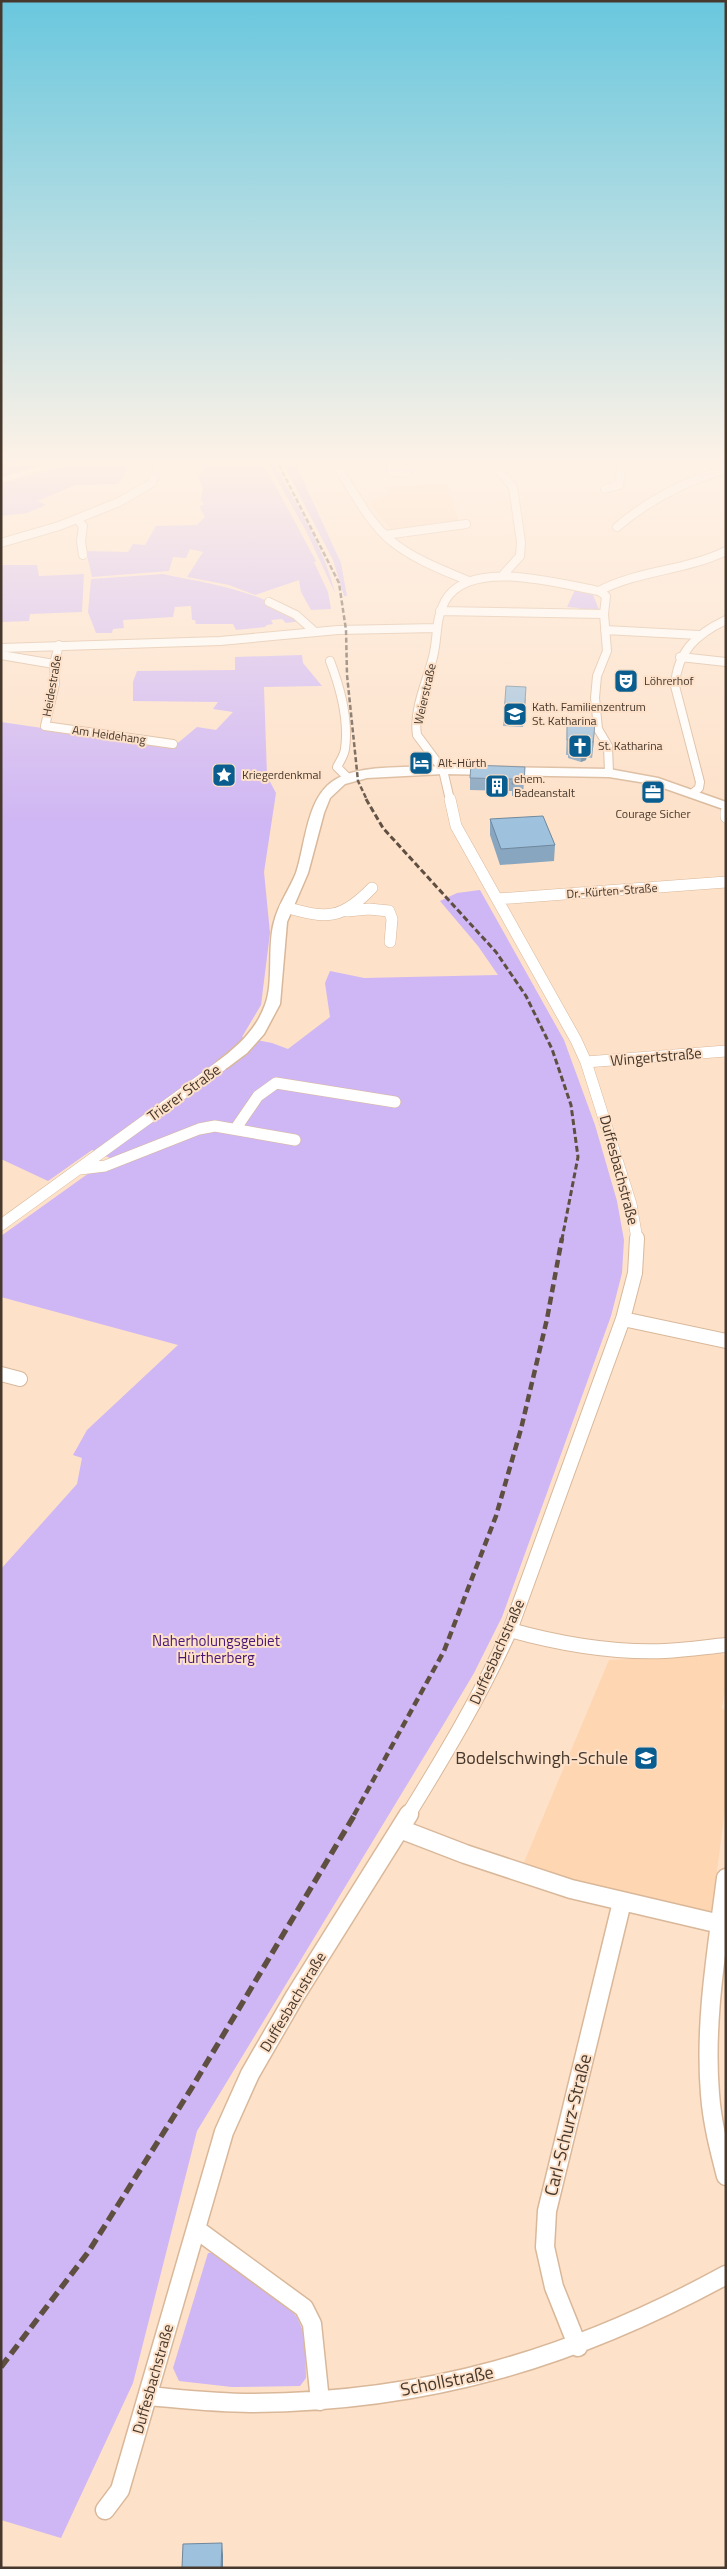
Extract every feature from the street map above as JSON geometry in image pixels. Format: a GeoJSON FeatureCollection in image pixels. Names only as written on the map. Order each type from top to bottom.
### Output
{"type":"FeatureCollection","features":[{"type":"Feature","properties":{"kind":"street","name":"Weierstraße"},"geometry":{"type":"LineString","coordinates":[[443,770],[417,735],[416,729],[419,708],[434,654],[436,628],[440,611],[451,591],[463,585]]}},
{"type":"Feature","properties":{"kind":"street"},"geometry":{"type":"LineString","coordinates":[[559,585],[598,591],[606,596],[604,614],[607,651],[597,676],[595,698],[598,730],[608,746],[609,773]]}},
{"type":"Feature","properties":{"kind":"street"},"geometry":{"type":"LineString","coordinates":[[598,591],[610,585]]}},
{"type":"Feature","properties":{"kind":"street"},"geometry":{"type":"LineString","coordinates":[[270,602],[296,614],[315,632]]}},
{"type":"Feature","properties":{"kind":"street"},"geometry":{"type":"LineString","coordinates":[[440,611],[604,614]]}},
{"type":"Feature","properties":{"kind":"street"},"geometry":{"type":"LineString","coordinates":[[693,793],[699,788],[700,782],[675,686],[675,670],[680,657],[699,635],[726,620]]}},
{"type":"Feature","properties":{"kind":"street"},"geometry":{"type":"LineString","coordinates":[[1,648],[220,641],[315,632],[436,628]]}},
{"type":"Feature","properties":{"kind":"street"},"geometry":{"type":"LineString","coordinates":[[605,630],[699,635]]}},
{"type":"Feature","properties":{"kind":"street","name":"Heidestraße"},"geometry":{"type":"LineString","coordinates":[[45,726],[46,714],[55,684],[54,664],[59,645]]}},
{"type":"Feature","properties":{"kind":"street"},"geometry":{"type":"LineString","coordinates":[[1,655],[54,664]]}},
{"type":"Feature","properties":{"kind":"street"},"geometry":{"type":"LineString","coordinates":[[680,657],[726,662]]}},
{"type":"Feature","properties":{"kind":"street"},"geometry":{"type":"LineString","coordinates":[[330,661],[335,674],[343,722],[345,750],[337,767],[348,778]]}},
{"type":"Feature","properties":{"kind":"street","name":"Am Heidehang"},"geometry":{"type":"LineString","coordinates":[[45,726],[173,744]]}},
{"type":"Feature","properties":{"kind":"street","name":"Trierer Straße"},"geometry":{"type":"LineString","coordinates":[[1,1225],[80,1170],[222,1065],[257,1034],[273,1004],[280,922],[284,907],[302,873],[318,813],[325,797],[334,786],[348,778],[376,773],[443,770],[609,773],[654,782],[693,793],[726,806]]}},
{"type":"Feature","properties":{"kind":"street","name":"Duffesbachstraße"},"geometry":{"type":"LineString","coordinates":[[105,2510],[120,2490],[218,2149],[250,2074],[295,1996],[454,1741],[492,1670],[510,1630],[623,1319],[635,1273],[637,1240],[631,1204],[586,1062],[576,1040],[456,826],[443,770]]}},
{"type":"Feature","properties":{"kind":"street"},"geometry":{"type":"LineString","coordinates":[[726,812],[726,817]]}},
{"type":"Feature","properties":{"kind":"street","name":"Dr.-Kürten-Straße"},"geometry":{"type":"LineString","coordinates":[[497,900],[726,882]]}},
{"type":"Feature","properties":{"kind":"street"},"geometry":{"type":"LineString","coordinates":[[348,911],[372,888]]}},
{"type":"Feature","properties":{"kind":"street"},"geometry":{"type":"LineString","coordinates":[[284,907],[312,913],[369,909],[389,911],[392,919],[390,942]]}},
{"type":"Feature","properties":{"kind":"street","name":"Wingertstraße"},"geometry":{"type":"LineString","coordinates":[[586,1062],[726,1051]]}},
{"type":"Feature","properties":{"kind":"street"},"geometry":{"type":"LineString","coordinates":[[236,1128],[260,1094],[268,1086],[276,1083],[394,1102]]}},
{"type":"Feature","properties":{"kind":"street"},"geometry":{"type":"LineString","coordinates":[[80,1170],[106,1166],[198,1129],[215,1126],[236,1128],[296,1140]]}},
{"type":"Feature","properties":{"kind":"street"},"geometry":{"type":"LineString","coordinates":[[623,1319],[726,1341]]}},
{"type":"Feature","properties":{"kind":"street"},"geometry":{"type":"LineString","coordinates":[[1,1374],[20,1379]]}},
{"type":"Feature","properties":{"kind":"street"},"geometry":{"type":"LineString","coordinates":[[510,1630],[559,1644],[606,1650],[659,1651],[726,1645]]}},
{"type":"Feature","properties":{"kind":"street"},"geometry":{"type":"LineString","coordinates":[[400,1829],[513,1871],[622,1902],[720,1924]]}},
{"type":"Feature","properties":{"kind":"street"},"geometry":{"type":"LineString","coordinates":[[726,1878],[708,2041],[709,2085],[718,2144],[726,2176]]}},
{"type":"Feature","properties":{"kind":"street","name":"Carl-Schurz-Straße"},"geometry":{"type":"LineString","coordinates":[[578,2347],[554,2287],[545,2247],[547,2211],[622,1902]]}},
{"type":"Feature","properties":{"kind":"street"},"geometry":{"type":"LineString","coordinates":[[196,2229],[292,2297],[304,2308],[312,2324],[320,2401]]}},
{"type":"Feature","properties":{"kind":"street","name":"Schollstraße"},"geometry":{"type":"LineString","coordinates":[[148,2396],[250,2403],[320,2401],[431,2386],[494,2372],[578,2347],[619,2331],[726,2275]]}},
{"type":"Feature","properties":{"kind":"shaded area","name":"Bodelschwingh-Schule"},"geometry":{"type":"Polygon","coordinates":[[[722,1654],[726,1656],[726,1686],[722,1708],[726,1711],[726,1801],[712,1910],[704,1915],[522,1867],[609,1660],[722,1654]]]}},
{"type":"Feature","properties":{"kind":"green space"},"geometry":{"type":"Polygon","coordinates":[[[1,585],[83,585],[82,612],[30,614],[29,621],[1,622],[1,585]]]}},
{"type":"Feature","properties":{"kind":"green space"},"geometry":{"type":"Polygon","coordinates":[[[90,585],[216,585],[269,602],[286,610],[301,621],[286,623],[282,619],[271,620],[273,624],[265,627],[236,630],[233,624],[196,624],[195,620],[192,620],[191,606],[175,607],[173,617],[123,620],[124,628],[113,629],[112,633],[96,633],[88,612],[90,585]]]}},
{"type":"Feature","properties":{"kind":"green space"},"geometry":{"type":"Polygon","coordinates":[[[228,585],[285,585],[255,595],[228,585]]]}},
{"type":"Feature","properties":{"kind":"green space"},"geometry":{"type":"Polygon","coordinates":[[[300,585],[325,585],[331,609],[311,610],[301,592],[300,585]]]}},
{"type":"Feature","properties":{"kind":"green space"},"geometry":{"type":"Polygon","coordinates":[[[341,585],[345,585],[347,596],[344,596],[341,585]]]}},
{"type":"Feature","properties":{"kind":"green space"},"geometry":{"type":"Polygon","coordinates":[[[575,590],[593,595],[600,612],[581,612],[579,608],[567,607],[575,590]]]}},
{"type":"Feature","properties":{"kind":"green space","name":"Naherholungsgebiet Hürtherberg"},"geometry":{"type":"Polygon","coordinates":[[[302,655],[303,663],[322,686],[264,687],[267,776],[276,793],[264,872],[270,933],[261,1005],[242,1037],[272,1043],[288,1049],[330,1017],[325,983],[330,971],[364,978],[498,975],[478,946],[440,901],[457,893],[480,890],[564,1040],[595,1125],[617,1201],[624,1240],[622,1273],[611,1316],[502,1617],[474,1673],[442,1727],[197,2131],[133,2383],[61,2538],[1,2520],[1,1569],[77,1484],[82,1458],[73,1455],[87,1430],[178,1345],[1,1297],[1,1236],[110,1158],[92,1150],[48,1181],[1,1159],[1,722],[173,747],[197,727],[216,730],[233,712],[213,709],[218,702],[133,701],[133,682],[137,671],[235,670],[235,657],[302,655]]]}},
{"type":"Feature","properties":{"kind":"green space"},"geometry":{"type":"Polygon","coordinates":[[[208,2253],[217,2253],[284,2303],[297,2317],[305,2336],[306,2378],[300,2386],[232,2387],[179,2381],[173,2368],[208,2253]]]}},
{"type":"Feature","properties":{"kind":"building"},"geometry":{"type":"Polygon","coordinates":[[[506,686],[526,687],[524,715],[504,714],[506,686]]]}},
{"type":"Feature","properties":{"kind":"building"},"geometry":{"type":"Polygon","coordinates":[[[567,722],[595,724],[593,742],[588,742],[587,745],[582,747],[569,742],[570,740],[567,740],[567,722]]]}},
{"type":"Feature","properties":{"kind":"building"},"geometry":{"type":"Polygon","coordinates":[[[471,765],[525,767],[524,784],[512,784],[513,779],[470,778],[471,765]]]}},
{"type":"Feature","properties":{"kind":"building"},"geometry":{"type":"Polygon","coordinates":[[[543,816],[555,845],[501,849],[490,819],[543,816]]]}},
{"type":"Feature","properties":{"kind":"building"},"geometry":{"type":"Polygon","coordinates":[[[222,2543],[221,2568],[182,2568],[183,2544],[222,2543]]]}},
{"type":"Feature","properties":{"kind":"railway"},"geometry":{"type":"LineString","coordinates":[[339,585],[346,630],[347,675],[358,781],[367,800]]}},
{"type":"Feature","properties":{"kind":"railway"},"geometry":{"type":"LineString","coordinates":[[366,799],[383,828],[496,952],[526,996],[552,1049],[571,1105],[578,1157],[562,1239]]}},
{"type":"Feature","properties":{"kind":"railway"},"geometry":{"type":"LineString","coordinates":[[354,1815],[444,1651],[496,1516],[521,1429],[547,1319],[562,1238]]}},
{"type":"Feature","properties":{"kind":"railway"},"geometry":{"type":"LineString","coordinates":[[1,2367],[89,2251],[191,2089],[355,1814]]}},
{"type":"Feature","properties":{"kind":"place","name":"Löhrerhof"},"geometry":{"type":"Point","coordinates":[626,681]}},
{"type":"Feature","properties":{"kind":"place","name":"Kath. Familienzentrum St. Katharina"},"geometry":{"type":"Point","coordinates":[515,714]}},
{"type":"Feature","properties":{"kind":"place","name":"St. Katharina"},"geometry":{"type":"Point","coordinates":[580,746]}},
{"type":"Feature","properties":{"kind":"place","name":"Alt-Hürth"},"geometry":{"type":"Point","coordinates":[421,763]}},
{"type":"Feature","properties":{"kind":"place","name":"Kriegerdenkmal"},"geometry":{"type":"Point","coordinates":[224,775]}},
{"type":"Feature","properties":{"kind":"place","name":"ehem. Badeanstalt"},"geometry":{"type":"Point","coordinates":[497,786]}},
{"type":"Feature","properties":{"kind":"place","name":"Courage Sicher"},"geometry":{"type":"Point","coordinates":[653,792]}},
{"type":"Feature","properties":{"kind":"place","name":"Bodelschwingh-Schule"},"geometry":{"type":"Point","coordinates":[646,1758]}}]}
